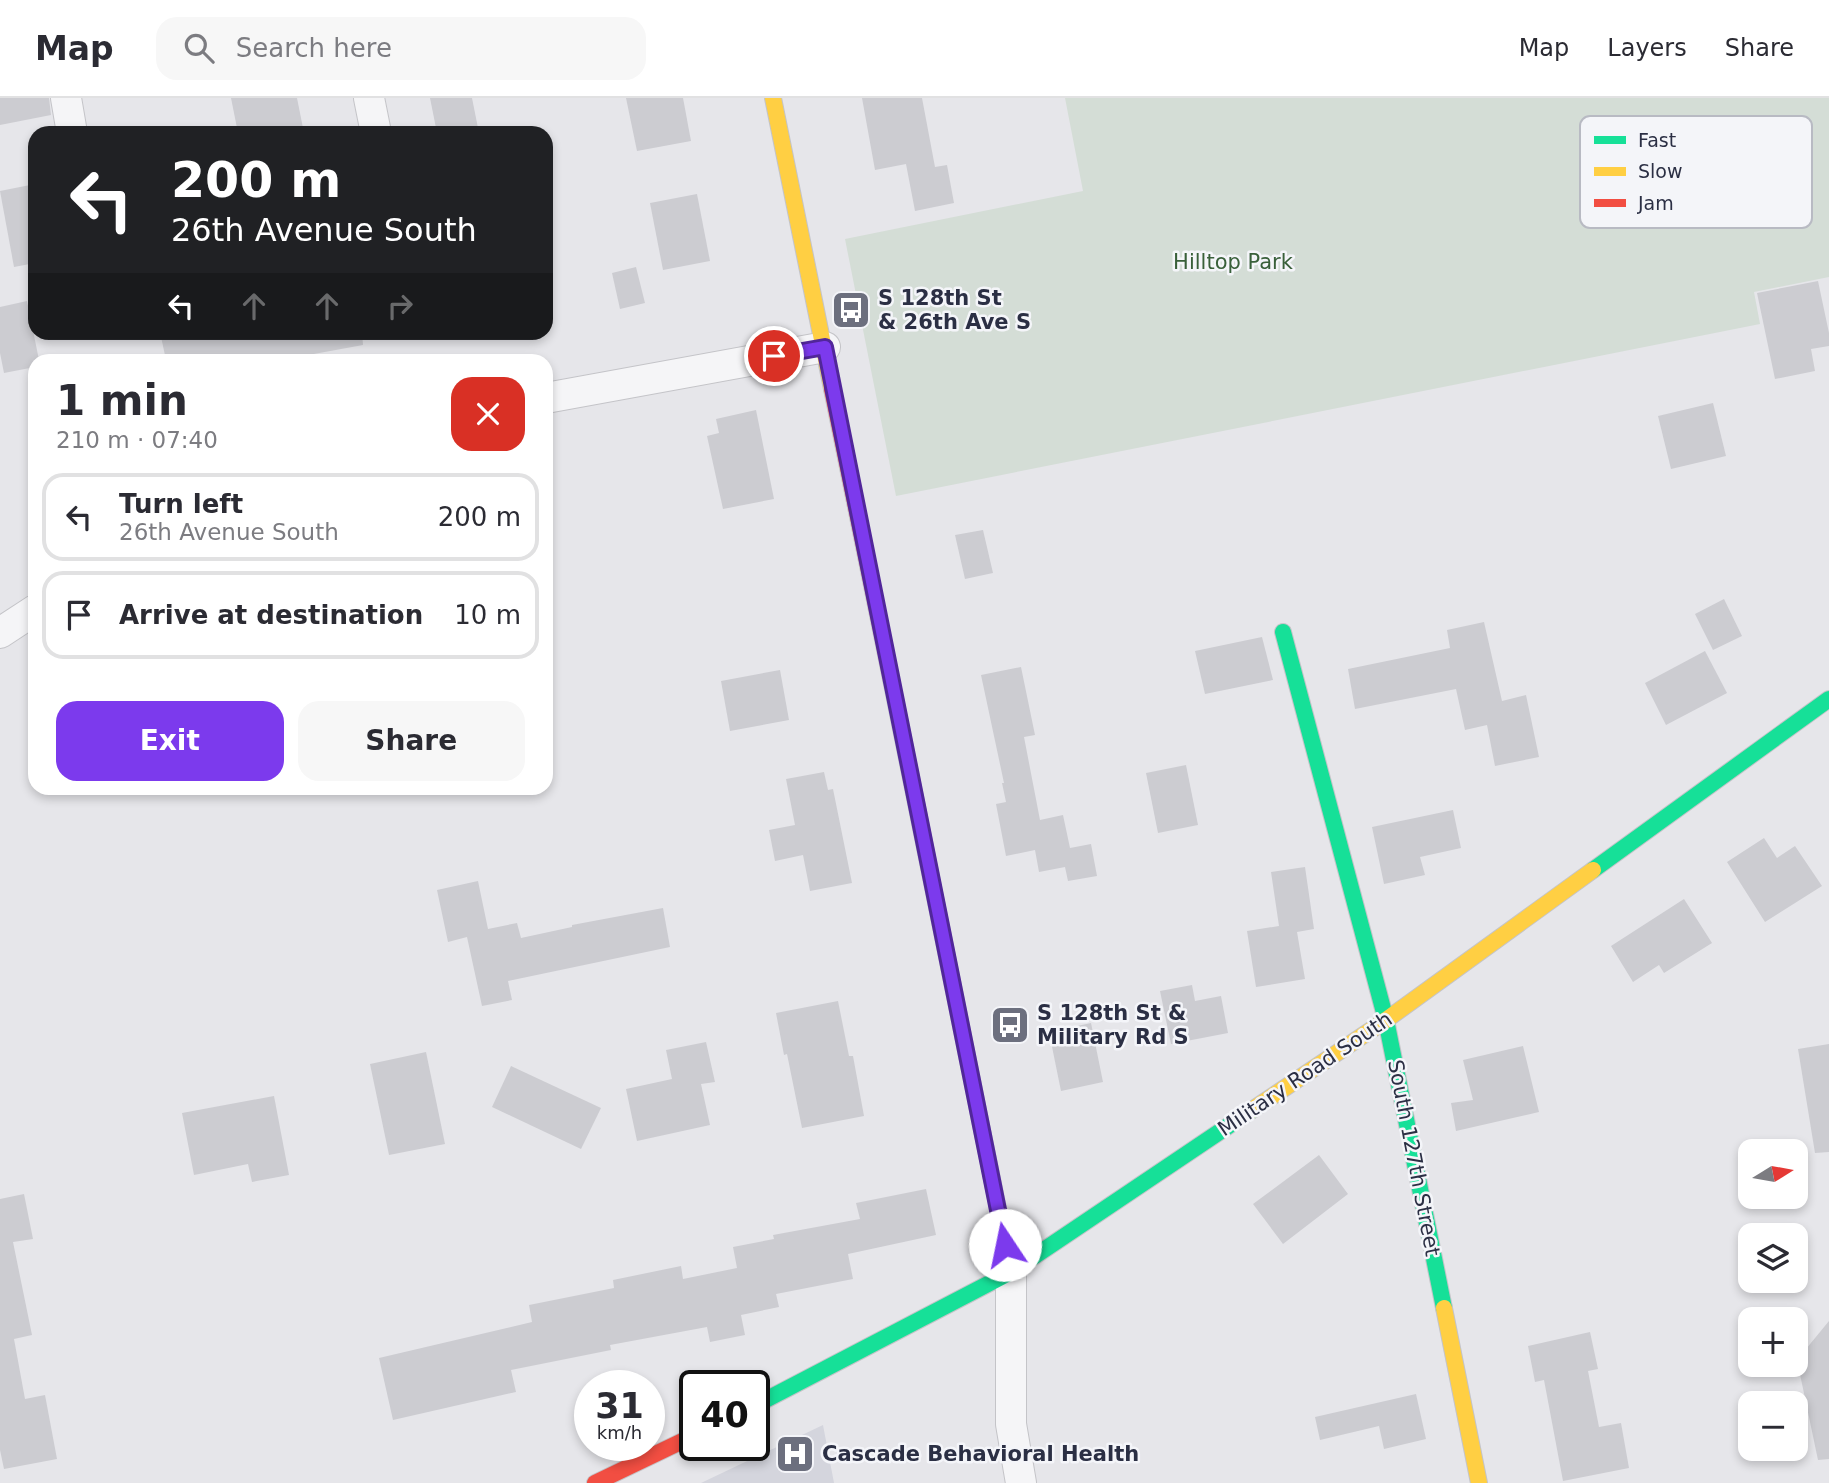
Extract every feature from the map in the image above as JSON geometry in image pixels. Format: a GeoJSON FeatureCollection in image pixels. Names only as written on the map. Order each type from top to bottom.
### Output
{"type":"FeatureCollection","features":[{"type":"Feature","properties":{"kind":"street"},"geometry":{"type":"LineString","coordinates":[[66,98],[71,126]]}},
{"type":"Feature","properties":{"kind":"street"},"geometry":{"type":"LineString","coordinates":[[369,98],[375,126]]}},
{"type":"Feature","properties":{"kind":"street"},"geometry":{"type":"LineString","coordinates":[[773,98],[1011,1272],[1011,1424],[1021,1483]]}},
{"type":"Feature","properties":{"kind":"street"},"geometry":{"type":"LineString","coordinates":[[553,397],[825,347]]}},
{"type":"Feature","properties":{"kind":"street"},"geometry":{"type":"LineString","coordinates":[[0,633],[28,615]]}},
{"type":"Feature","properties":{"kind":"street","name":"South 127th Street"},"geometry":{"type":"LineString","coordinates":[[1283,632],[1386,1020],[1479,1483]]}},
{"type":"Feature","properties":{"kind":"street","name":"Military Road South"},"geometry":{"type":"LineString","coordinates":[[770,1398],[1011,1272],[1386,1020],[1829,699]]}},
{"type":"Feature","properties":{"kind":"street"},"geometry":{"type":"LineString","coordinates":[[595,1483],[679,1443]]}},
{"type":"Feature","properties":{"kind":"shaded area","name":"Cascade Behavioral Health"},"geometry":{"type":"Polygon","coordinates":[[[823,1425],[834,1483],[701,1483],[747,1461],[770,1461],[770,1450],[823,1425]]]}},
{"type":"Feature","properties":{"kind":"green space","name":"Hilltop Park"},"geometry":{"type":"Polygon","coordinates":[[[1065,98],[1829,98],[1829,277],[1754,292],[1760,324],[896,496],[845,239],[1083,191],[1065,98]]]}},
{"type":"Feature","properties":{"kind":"building"},"geometry":{"type":"Polygon","coordinates":[[[0,98],[49,98],[51,115],[0,125],[0,98]]]}},
{"type":"Feature","properties":{"kind":"building"},"geometry":{"type":"Polygon","coordinates":[[[231,98],[297,98],[303,126],[237,126],[231,98]]]}},
{"type":"Feature","properties":{"kind":"building"},"geometry":{"type":"Polygon","coordinates":[[[430,98],[472,98],[478,126],[436,126],[430,98]]]}},
{"type":"Feature","properties":{"kind":"building"},"geometry":{"type":"Polygon","coordinates":[[[626,98],[683,98],[691,141],[637,151],[626,98]]]}},
{"type":"Feature","properties":{"kind":"building"},"geometry":{"type":"Polygon","coordinates":[[[862,98],[922,98],[935,167],[947,165],[954,203],[915,211],[906,164],[875,170],[862,98]]]}},
{"type":"Feature","properties":{"kind":"building"},"geometry":{"type":"Polygon","coordinates":[[[28,185],[28,264],[14,267],[0,191],[28,185]]]}},
{"type":"Feature","properties":{"kind":"building"},"geometry":{"type":"Polygon","coordinates":[[[697,194],[710,261],[663,270],[650,203],[697,194]]]}},
{"type":"Feature","properties":{"kind":"building"},"geometry":{"type":"Polygon","coordinates":[[[636,267],[645,303],[620,309],[612,273],[636,267]]]}},
{"type":"Feature","properties":{"kind":"building"},"geometry":{"type":"Polygon","coordinates":[[[1818,281],[1829,333],[1829,346],[1811,349],[1815,371],[1775,379],[1757,293],[1818,281]]]}},
{"type":"Feature","properties":{"kind":"building"},"geometry":{"type":"Polygon","coordinates":[[[27,301],[28,340],[35,340],[38,354],[28,354],[28,368],[4,373],[0,353],[0,307],[27,301]]]}},
{"type":"Feature","properties":{"kind":"building"},"geometry":{"type":"Polygon","coordinates":[[[162,340],[363,340],[363,345],[314,354],[165,354],[162,340]]]}},
{"type":"Feature","properties":{"kind":"building"},"geometry":{"type":"Polygon","coordinates":[[[1713,403],[1726,456],[1671,469],[1658,416],[1713,403]]]}},
{"type":"Feature","properties":{"kind":"building"},"geometry":{"type":"Polygon","coordinates":[[[756,410],[774,499],[723,509],[707,436],[719,433],[716,419],[756,410]]]}},
{"type":"Feature","properties":{"kind":"building"},"geometry":{"type":"Polygon","coordinates":[[[983,530],[993,573],[965,579],[955,535],[983,530]]]}},
{"type":"Feature","properties":{"kind":"building"},"geometry":{"type":"Polygon","coordinates":[[[1724,599],[1742,636],[1713,650],[1695,614],[1724,599]]]}},
{"type":"Feature","properties":{"kind":"building"},"geometry":{"type":"Polygon","coordinates":[[[1484,622],[1502,701],[1526,695],[1539,757],[1495,766],[1487,725],[1465,730],[1456,689],[1355,709],[1348,669],[1450,648],[1447,630],[1484,622]]]}},
{"type":"Feature","properties":{"kind":"building"},"geometry":{"type":"Polygon","coordinates":[[[1262,637],[1273,680],[1205,694],[1195,651],[1262,637]]]}},
{"type":"Feature","properties":{"kind":"building"},"geometry":{"type":"Polygon","coordinates":[[[1705,651],[1727,693],[1666,725],[1645,683],[1705,651]]]}},
{"type":"Feature","properties":{"kind":"building"},"geometry":{"type":"Polygon","coordinates":[[[1021,667],[1035,735],[1024,737],[1040,820],[1063,815],[1070,848],[1091,844],[1097,876],[1068,881],[1065,867],[1039,872],[1035,850],[1006,856],[996,804],[1006,802],[1004,783],[981,675],[1021,667]]]}},
{"type":"Feature","properties":{"kind":"building"},"geometry":{"type":"Polygon","coordinates":[[[780,670],[789,720],[730,731],[721,681],[780,670]]]}},
{"type":"Feature","properties":{"kind":"building"},"geometry":{"type":"Polygon","coordinates":[[[1186,765],[1198,825],[1158,833],[1146,773],[1186,765]]]}},
{"type":"Feature","properties":{"kind":"building"},"geometry":{"type":"Polygon","coordinates":[[[824,772],[828,790],[833,789],[852,883],[810,891],[803,855],[775,861],[769,830],[795,825],[786,779],[824,772]]]}},
{"type":"Feature","properties":{"kind":"building"},"geometry":{"type":"Polygon","coordinates":[[[1453,810],[1461,848],[1420,857],[1425,875],[1384,884],[1372,827],[1453,810]]]}},
{"type":"Feature","properties":{"kind":"building"},"geometry":{"type":"Polygon","coordinates":[[[1764,838],[1777,858],[1795,846],[1822,886],[1765,922],[1727,862],[1764,838]]]}},
{"type":"Feature","properties":{"kind":"building"},"geometry":{"type":"Polygon","coordinates":[[[1305,867],[1314,929],[1297,932],[1305,979],[1256,987],[1247,931],[1279,926],[1271,872],[1305,867]]]}},
{"type":"Feature","properties":{"kind":"building"},"geometry":{"type":"Polygon","coordinates":[[[478,881],[488,929],[517,923],[521,938],[572,925],[663,908],[670,947],[508,981],[512,1000],[482,1006],[467,937],[448,942],[437,890],[478,881]]]}},
{"type":"Feature","properties":{"kind":"building"},"geometry":{"type":"Polygon","coordinates":[[[1684,899],[1712,943],[1664,973],[1659,965],[1633,982],[1611,946],[1684,899]]]}},
{"type":"Feature","properties":{"kind":"building"},"geometry":{"type":"Polygon","coordinates":[[[1192,985],[1195,1001],[1221,996],[1228,1033],[1171,1044],[1160,991],[1192,985]]]}},
{"type":"Feature","properties":{"kind":"building"},"geometry":{"type":"Polygon","coordinates":[[[838,1001],[849,1056],[853,1056],[864,1116],[802,1128],[776,1013],[838,1001]]]}},
{"type":"Feature","properties":{"kind":"building"},"geometry":{"type":"Polygon","coordinates":[[[1091,1023],[1103,1082],[1061,1091],[1049,1032],[1091,1023]]]}},
{"type":"Feature","properties":{"kind":"building"},"geometry":{"type":"Polygon","coordinates":[[[706,1042],[715,1082],[701,1084],[710,1125],[637,1141],[626,1089],[672,1079],[666,1050],[706,1042]]]}},
{"type":"Feature","properties":{"kind":"building"},"geometry":{"type":"Polygon","coordinates":[[[1829,1044],[1829,1152],[1815,1153],[1798,1049],[1829,1044]]]}},
{"type":"Feature","properties":{"kind":"building"},"geometry":{"type":"Polygon","coordinates":[[[1523,1046],[1539,1112],[1456,1131],[1451,1103],[1473,1100],[1463,1060],[1523,1046]]]}},
{"type":"Feature","properties":{"kind":"building"},"geometry":{"type":"Polygon","coordinates":[[[426,1052],[445,1144],[389,1155],[370,1064],[426,1052]]]}},
{"type":"Feature","properties":{"kind":"building"},"geometry":{"type":"Polygon","coordinates":[[[511,1066],[601,1108],[581,1149],[492,1107],[511,1066]]]}},
{"type":"Feature","properties":{"kind":"building"},"geometry":{"type":"Polygon","coordinates":[[[274,1096],[289,1175],[252,1182],[248,1164],[194,1175],[182,1113],[274,1096]]]}},
{"type":"Feature","properties":{"kind":"building"},"geometry":{"type":"Polygon","coordinates":[[[1319,1155],[1348,1194],[1283,1244],[1253,1204],[1319,1155]]]}},
{"type":"Feature","properties":{"kind":"building"},"geometry":{"type":"Polygon","coordinates":[[[926,1189],[936,1235],[848,1254],[853,1279],[776,1294],[779,1307],[741,1315],[745,1335],[710,1342],[707,1327],[610,1345],[611,1350],[511,1370],[516,1392],[393,1420],[379,1358],[532,1322],[529,1305],[614,1288],[613,1280],[681,1266],[683,1279],[737,1268],[733,1247],[774,1239],[773,1235],[860,1219],[856,1203],[926,1189]]]}},
{"type":"Feature","properties":{"kind":"building"},"geometry":{"type":"Polygon","coordinates":[[[24,1194],[33,1239],[13,1242],[32,1335],[14,1339],[25,1399],[45,1395],[57,1459],[4,1469],[0,1450],[0,1199],[24,1194]]]}},
{"type":"Feature","properties":{"kind":"building"},"geometry":{"type":"Polygon","coordinates":[[[1829,1321],[1829,1459],[1818,1460],[1808,1412],[1808,1391],[1804,1391],[1801,1377],[1808,1377],[1808,1347],[1829,1321]]]}},
{"type":"Feature","properties":{"kind":"building"},"geometry":{"type":"Polygon","coordinates":[[[1590,1332],[1598,1369],[1588,1371],[1599,1427],[1621,1423],[1629,1468],[1563,1481],[1544,1380],[1535,1382],[1528,1346],[1590,1332]]]}},
{"type":"Feature","properties":{"kind":"building"},"geometry":{"type":"Polygon","coordinates":[[[1416,1394],[1426,1439],[1384,1449],[1379,1426],[1320,1440],[1315,1417],[1416,1394]]]}},
{"type":"Feature","properties":{"kind":"traffic: fast"},"geometry":{"type":"LineString","coordinates":[[1283,632],[1386,1020],[1444,1308]]}},
{"type":"Feature","properties":{"kind":"traffic: fast"},"geometry":{"type":"LineString","coordinates":[[891,679],[983,1135]]}},
{"type":"Feature","properties":{"kind":"traffic: fast"},"geometry":{"type":"LineString","coordinates":[[1593,870],[1829,699]]}},
{"type":"Feature","properties":{"kind":"traffic: fast"},"geometry":{"type":"LineString","coordinates":[[770,1398],[1011,1272],[1252,1110]]}},
{"type":"Feature","properties":{"kind":"traffic: slow"},"geometry":{"type":"LineString","coordinates":[[773,98],[832,389]]}},
{"type":"Feature","properties":{"kind":"traffic: slow"},"geometry":{"type":"LineString","coordinates":[[1252,1110],[1386,1020],[1593,870]]}},
{"type":"Feature","properties":{"kind":"traffic: slow"},"geometry":{"type":"LineString","coordinates":[[1444,1308],[1479,1483]]}},
{"type":"Feature","properties":{"kind":"traffic: jam"},"geometry":{"type":"LineString","coordinates":[[832,389],[891,679]]}},
{"type":"Feature","properties":{"kind":"traffic: jam"},"geometry":{"type":"LineString","coordinates":[[983,1135],[1011,1272]]}},
{"type":"Feature","properties":{"kind":"traffic: jam"},"geometry":{"type":"LineString","coordinates":[[595,1483],[679,1443]]}},
{"type":"Feature","properties":{"kind":"place","name":"S 128th St & 26th Ave S"},"geometry":{"type":"Point","coordinates":[851,310]}},
{"type":"Feature","properties":{"kind":"place","name":"S 128th St & Military Rd S"},"geometry":{"type":"Point","coordinates":[1010,1025]}},
{"type":"Feature","properties":{"kind":"place","name":"Cascade Behavioral Health"},"geometry":{"type":"Point","coordinates":[795,1454]}},
{"type":"Feature","properties":{"kind":"route"},"geometry":{"type":"LineString","coordinates":[[774,356],[825,347],[1005,1245]]}}]}
